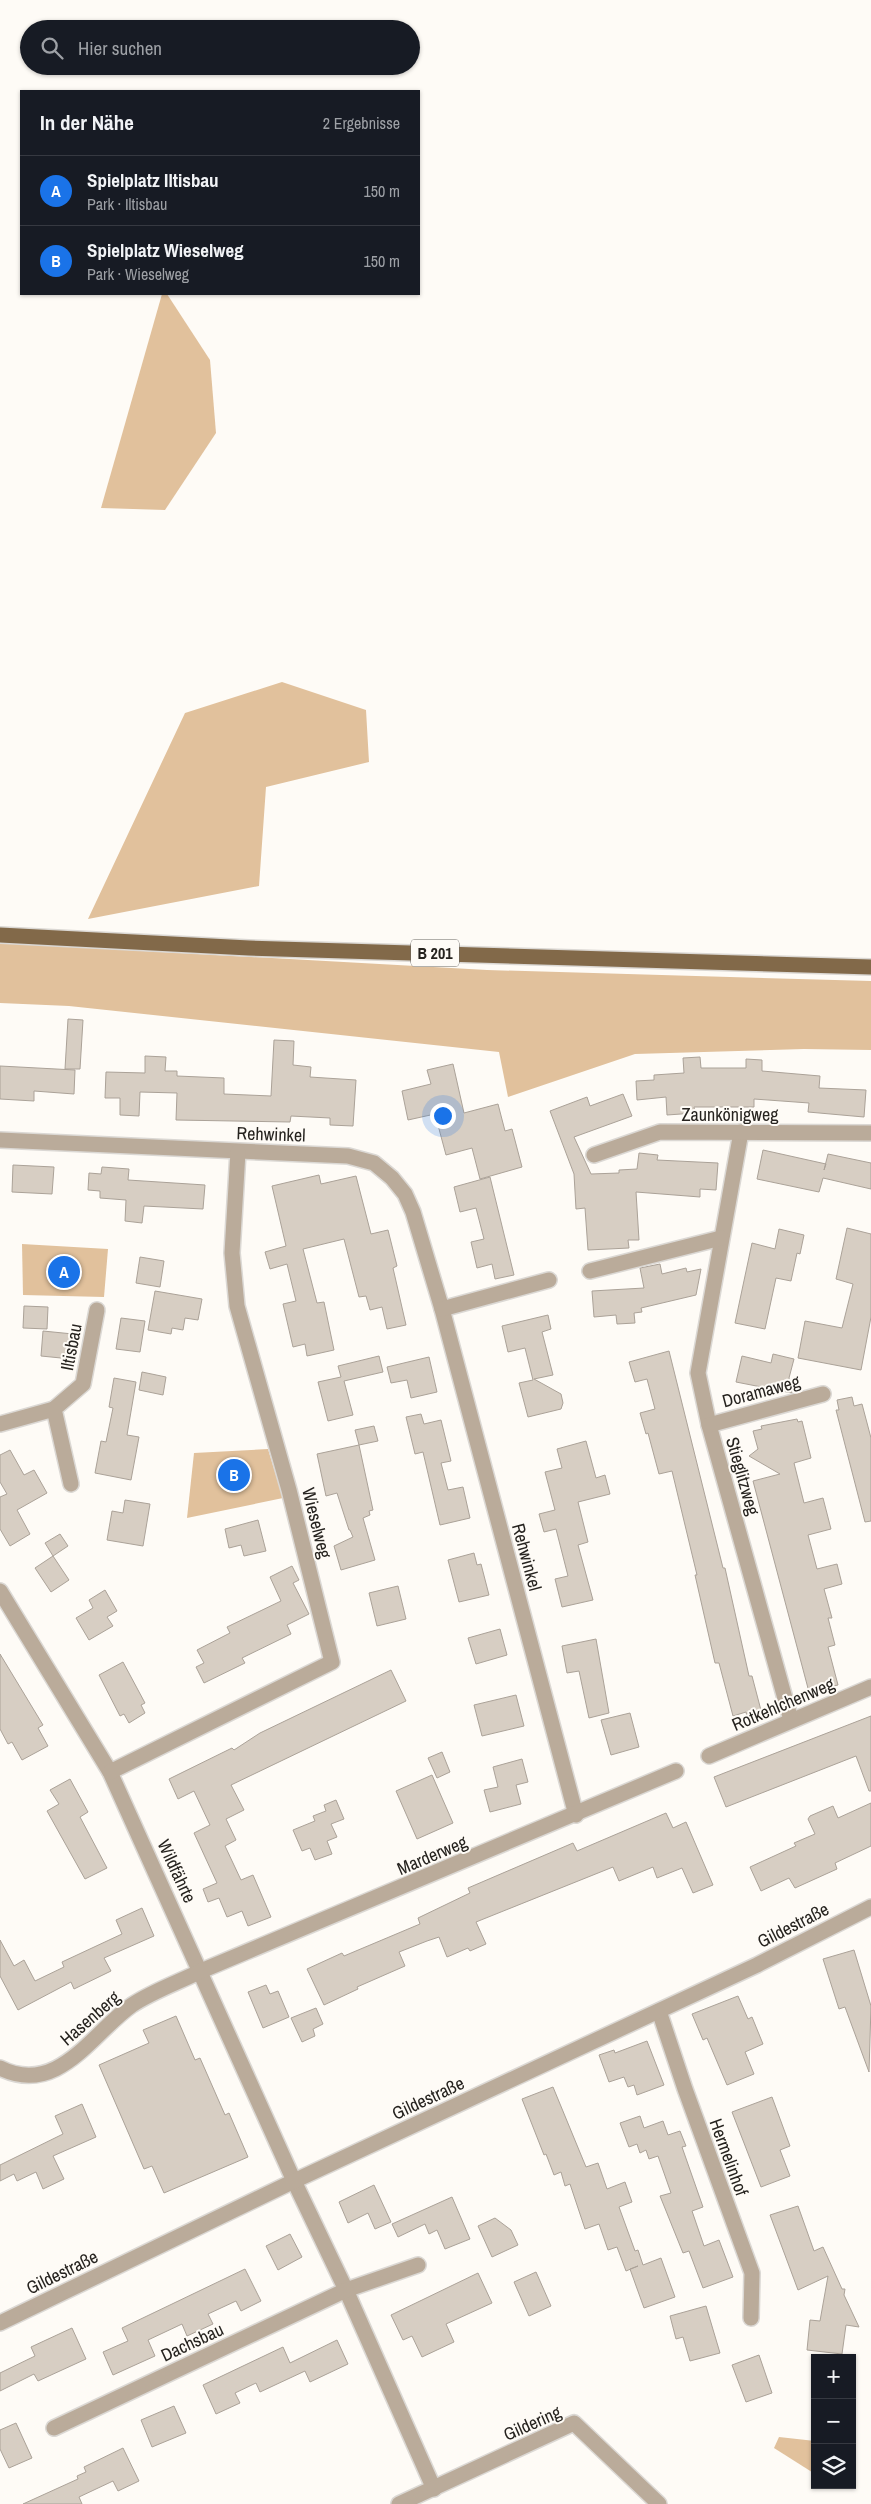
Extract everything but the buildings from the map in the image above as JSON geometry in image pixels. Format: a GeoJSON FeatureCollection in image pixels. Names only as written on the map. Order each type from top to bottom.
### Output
{"type":"FeatureCollection","features":[{"type":"Feature","properties":{"kind":"main road","name":"B 201"},"geometry":{"type":"LineString","coordinates":[[0,935],[259,948],[871,967]]}},
{"type":"Feature","properties":{"kind":"street","name":"Zaunkönigweg"},"geometry":{"type":"LineString","coordinates":[[594,1155],[660,1132],[871,1133]]}},
{"type":"Feature","properties":{"kind":"street","name":"Stieglitzweg"},"geometry":{"type":"LineString","coordinates":[[741,1132],[698,1373],[709,1425],[791,1720]]}},
{"type":"Feature","properties":{"kind":"street","name":"Rehwinkel"},"geometry":{"type":"LineString","coordinates":[[0,1140],[348,1156],[374,1162],[392,1178],[405,1194],[413,1212],[442,1309],[576,1815]]}},
{"type":"Feature","properties":{"kind":"street","name":"Wieselweg"},"geometry":{"type":"LineString","coordinates":[[110,1772],[332,1662],[289,1490],[237,1306],[232,1253],[238,1152]]}},
{"type":"Feature","properties":{"kind":"street"},"geometry":{"type":"LineString","coordinates":[[590,1271],[721,1238]]}},
{"type":"Feature","properties":{"kind":"street"},"geometry":{"type":"LineString","coordinates":[[442,1309],[549,1280]]}},
{"type":"Feature","properties":{"kind":"street","name":"Iltisbau"},"geometry":{"type":"LineString","coordinates":[[0,1424],[54,1409],[83,1384],[97,1310]]}},
{"type":"Feature","properties":{"kind":"street","name":"Doramaweg"},"geometry":{"type":"LineString","coordinates":[[709,1425],[823,1394]]}},
{"type":"Feature","properties":{"kind":"street"},"geometry":{"type":"LineString","coordinates":[[54,1409],[71,1484]]}},
{"type":"Feature","properties":{"kind":"street","name":"Wildfährte"},"geometry":{"type":"LineString","coordinates":[[0,1591],[110,1772],[202,1971],[294,2181]]}},
{"type":"Feature","properties":{"kind":"street","name":"Rotkehlchenweg"},"geometry":{"type":"LineString","coordinates":[[709,1756],[871,1687]]}},
{"type":"Feature","properties":{"kind":"street","name":"Marderweg"},"geometry":{"type":"LineString","coordinates":[[202,1971],[576,1815],[676,1771]]}},
{"type":"Feature","properties":{"kind":"street","name":"Gildestraße"},"geometry":{"type":"LineString","coordinates":[[0,2323],[294,2181],[659,2011],[870,1909]]}},
{"type":"Feature","properties":{"kind":"street","name":"Hasenberg"},"geometry":{"type":"LineString","coordinates":[[0,2068],[10,2073],[35,2074],[60,2068],[82,2052],[133,2005],[202,1971]]}},
{"type":"Feature","properties":{"kind":"street","name":"Hermelinhof"},"geometry":{"type":"LineString","coordinates":[[659,2011],[688,2098],[752,2273],[751,2318]]}},
{"type":"Feature","properties":{"kind":"street"},"geometry":{"type":"LineString","coordinates":[[294,2181],[346,2290],[434,2489]]}},
{"type":"Feature","properties":{"kind":"street","name":"Dachsbau"},"geometry":{"type":"LineString","coordinates":[[54,2428],[346,2290],[418,2265]]}},
{"type":"Feature","properties":{"kind":"street","name":"Gildering"},"geometry":{"type":"LineString","coordinates":[[399,2504],[574,2423],[659,2504]]}},
{"type":"Feature","properties":{"kind":"shaded area"},"geometry":{"type":"Polygon","coordinates":[[[162,295],[168,295],[210,360],[216,433],[165,510],[101,508],[162,295]]]}},
{"type":"Feature","properties":{"kind":"shaded area"},"geometry":{"type":"Polygon","coordinates":[[[282,682],[366,710],[369,762],[266,787],[259,886],[88,919],[185,713],[282,682]]]}},
{"type":"Feature","properties":{"kind":"shaded area"},"geometry":{"type":"Polygon","coordinates":[[[0,943],[487,970],[871,981],[871,1050],[804,1049],[635,1054],[508,1097],[499,1052],[69,1006],[0,1003],[0,943]]]}},
{"type":"Feature","properties":{"kind":"shaded area"},"geometry":{"type":"Polygon","coordinates":[[[22,1244],[108,1249],[104,1297],[23,1295],[22,1244]]]}},
{"type":"Feature","properties":{"kind":"shaded area"},"geometry":{"type":"Polygon","coordinates":[[[268,1449],[283,1498],[187,1518],[194,1453],[268,1449]]]}},
{"type":"Feature","properties":{"kind":"shaded area"},"geometry":{"type":"Polygon","coordinates":[[[779,2437],[811,2441],[811,2471],[774,2448],[779,2437]]]}},
{"type":"Feature","properties":{"kind":"place","name":"Spielplatz Iltisbau"},"geometry":{"type":"Point","coordinates":[64,1272]}},
{"type":"Feature","properties":{"kind":"place","name":"Spielplatz Wieselweg"},"geometry":{"type":"Point","coordinates":[234,1475]}}]}
